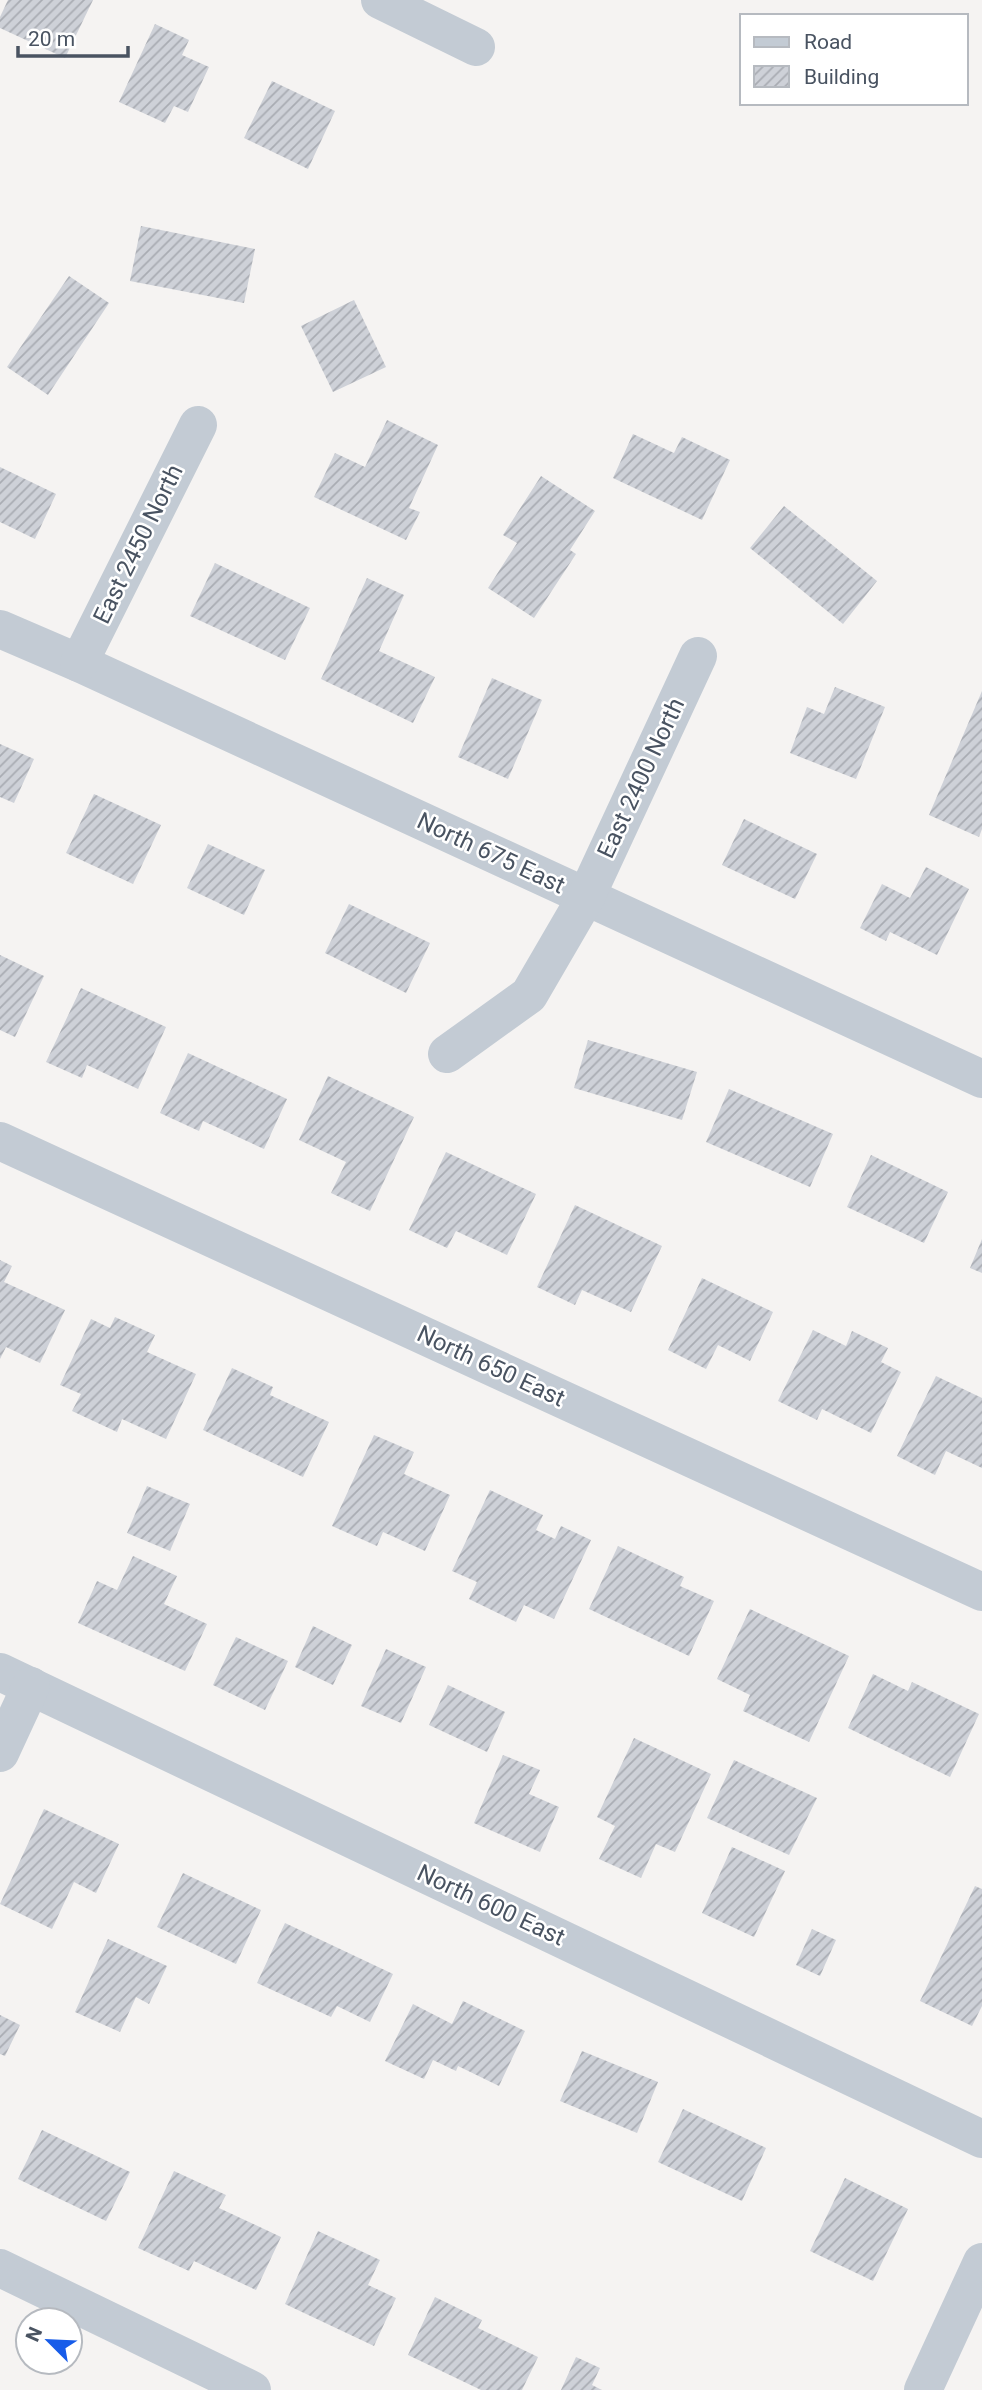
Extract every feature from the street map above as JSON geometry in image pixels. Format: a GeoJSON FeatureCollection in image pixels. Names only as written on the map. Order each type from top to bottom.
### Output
{"type":"FeatureCollection","features":[{"type":"Feature","properties":{"kind":"street"},"geometry":{"type":"LineString","coordinates":[[380,0],[476,47]]}},
{"type":"Feature","properties":{"kind":"street","name":"East 2450 North"},"geometry":{"type":"LineString","coordinates":[[79,663],[198,425]]}},
{"type":"Feature","properties":{"kind":"street","name":"North 675 East"},"geometry":{"type":"LineString","coordinates":[[0,629],[982,1079]]}},
{"type":"Feature","properties":{"kind":"street","name":"East 2400 North"},"geometry":{"type":"LineString","coordinates":[[447,1054],[530,995],[586,897],[698,656]]}},
{"type":"Feature","properties":{"kind":"street","name":"North 650 East"},"geometry":{"type":"LineString","coordinates":[[0,1141],[982,1592]]}},
{"type":"Feature","properties":{"kind":"street"},"geometry":{"type":"LineString","coordinates":[[0,1752],[15,1679]]}},
{"type":"Feature","properties":{"kind":"street","name":"North 600 East"},"geometry":{"type":"LineString","coordinates":[[15,1679],[982,2139]]}},
{"type":"Feature","properties":{"kind":"street"},"geometry":{"type":"LineString","coordinates":[[923,2390],[982,2262]]}},
{"type":"Feature","properties":{"kind":"street"},"geometry":{"type":"LineString","coordinates":[[0,2268],[252,2390]]}},
{"type":"Feature","properties":{"kind":"building"},"geometry":{"type":"Polygon","coordinates":[[[8,0],[93,0],[65,58],[0,28],[0,17],[8,0]]]}},
{"type":"Feature","properties":{"kind":"building"},"geometry":{"type":"Polygon","coordinates":[[[155,24],[189,40],[182,55],[209,67],[188,112],[174,106],[165,123],[119,102],[155,24]]]}},
{"type":"Feature","properties":{"kind":"building"},"geometry":{"type":"Polygon","coordinates":[[[272,81],[335,111],[308,169],[244,138],[272,81]]]}},
{"type":"Feature","properties":{"kind":"building"},"geometry":{"type":"Polygon","coordinates":[[[141,226],[255,249],[244,303],[130,281],[141,226]]]}},
{"type":"Feature","properties":{"kind":"building"},"geometry":{"type":"Polygon","coordinates":[[[69,276],[109,303],[48,395],[7,367],[69,276]]]}},
{"type":"Feature","properties":{"kind":"building"},"geometry":{"type":"Polygon","coordinates":[[[354,300],[386,367],[333,392],[301,326],[354,300]]]}},
{"type":"Feature","properties":{"kind":"building"},"geometry":{"type":"Polygon","coordinates":[[[387,420],[438,445],[409,508],[420,512],[406,540],[314,497],[335,453],[365,467],[387,420]]]}},
{"type":"Feature","properties":{"kind":"building"},"geometry":{"type":"Polygon","coordinates":[[[633,434],[674,453],[682,437],[730,460],[702,520],[613,478],[633,434]]]}},
{"type":"Feature","properties":{"kind":"building"},"geometry":{"type":"Polygon","coordinates":[[[0,467],[56,494],[35,539],[0,522],[0,467]]]}},
{"type":"Feature","properties":{"kind":"building"},"geometry":{"type":"Polygon","coordinates":[[[541,476],[595,511],[570,550],[576,554],[534,618],[488,588],[517,543],[503,535],[541,476]]]}},
{"type":"Feature","properties":{"kind":"building"},"geometry":{"type":"Polygon","coordinates":[[[784,506],[877,581],[843,624],[750,548],[784,506]]]}},
{"type":"Feature","properties":{"kind":"building"},"geometry":{"type":"Polygon","coordinates":[[[215,563],[310,608],[285,660],[190,616],[215,563]]]}},
{"type":"Feature","properties":{"kind":"building"},"geometry":{"type":"Polygon","coordinates":[[[367,578],[404,595],[379,651],[435,677],[413,723],[321,679],[367,578]]]}},
{"type":"Feature","properties":{"kind":"building"},"geometry":{"type":"Polygon","coordinates":[[[492,678],[542,700],[508,779],[458,757],[492,678]]]}},
{"type":"Feature","properties":{"kind":"building"},"geometry":{"type":"Polygon","coordinates":[[[835,687],[885,707],[856,779],[790,753],[807,707],[824,714],[835,687]]]}},
{"type":"Feature","properties":{"kind":"building"},"geometry":{"type":"Polygon","coordinates":[[[982,691],[982,829],[979,837],[929,815],[982,691]]]}},
{"type":"Feature","properties":{"kind":"building"},"geometry":{"type":"Polygon","coordinates":[[[0,744],[34,759],[14,803],[0,797],[0,744]]]}},
{"type":"Feature","properties":{"kind":"building"},"geometry":{"type":"Polygon","coordinates":[[[94,794],[161,825],[133,884],[66,853],[94,794]]]}},
{"type":"Feature","properties":{"kind":"building"},"geometry":{"type":"Polygon","coordinates":[[[744,819],[817,854],[795,899],[722,865],[744,819]]]}},
{"type":"Feature","properties":{"kind":"building"},"geometry":{"type":"Polygon","coordinates":[[[208,844],[265,870],[244,915],[187,888],[208,844]]]}},
{"type":"Feature","properties":{"kind":"building"},"geometry":{"type":"Polygon","coordinates":[[[926,867],[969,889],[937,955],[890,932],[886,941],[860,928],[882,884],[910,898],[926,867]]]}},
{"type":"Feature","properties":{"kind":"building"},"geometry":{"type":"Polygon","coordinates":[[[349,904],[430,943],[406,993],[325,953],[349,904]]]}},
{"type":"Feature","properties":{"kind":"building"},"geometry":{"type":"Polygon","coordinates":[[[0,955],[44,976],[15,1037],[0,1030],[0,955]]]}},
{"type":"Feature","properties":{"kind":"building"},"geometry":{"type":"Polygon","coordinates":[[[81,988],[166,1027],[138,1089],[87,1065],[82,1078],[46,1062],[81,988]]]}},
{"type":"Feature","properties":{"kind":"building"},"geometry":{"type":"Polygon","coordinates":[[[588,1040],[697,1072],[682,1120],[574,1088],[588,1040]]]}},
{"type":"Feature","properties":{"kind":"building"},"geometry":{"type":"Polygon","coordinates":[[[188,1053],[287,1099],[264,1149],[203,1121],[199,1131],[160,1113],[188,1053]]]}},
{"type":"Feature","properties":{"kind":"building"},"geometry":{"type":"Polygon","coordinates":[[[328,1076],[414,1117],[370,1211],[331,1193],[346,1162],[299,1140],[328,1076]]]}},
{"type":"Feature","properties":{"kind":"building"},"geometry":{"type":"Polygon","coordinates":[[[729,1089],[833,1134],[810,1187],[706,1142],[729,1089]]]}},
{"type":"Feature","properties":{"kind":"building"},"geometry":{"type":"Polygon","coordinates":[[[446,1152],[536,1194],[507,1255],[456,1231],[447,1248],[409,1230],[446,1152]]]}},
{"type":"Feature","properties":{"kind":"building"},"geometry":{"type":"Polygon","coordinates":[[[871,1155],[948,1192],[924,1243],[847,1207],[871,1155]]]}},
{"type":"Feature","properties":{"kind":"building"},"geometry":{"type":"Polygon","coordinates":[[[575,1205],[662,1246],[631,1312],[582,1290],[575,1305],[537,1287],[575,1205]]]}},
{"type":"Feature","properties":{"kind":"building"},"geometry":{"type":"Polygon","coordinates":[[[982,1239],[982,1273],[970,1268],[982,1239]]]}},
{"type":"Feature","properties":{"kind":"building"},"geometry":{"type":"Polygon","coordinates":[[[0,1260],[12,1266],[4,1282],[65,1310],[40,1363],[6,1347],[0,1359],[0,1260]]]}},
{"type":"Feature","properties":{"kind":"building"},"geometry":{"type":"Polygon","coordinates":[[[702,1278],[773,1312],[750,1361],[718,1345],[706,1369],[668,1350],[702,1278]]]}},
{"type":"Feature","properties":{"kind":"building"},"geometry":{"type":"Polygon","coordinates":[[[115,1317],[155,1335],[147,1352],[196,1374],[166,1439],[122,1419],[117,1432],[72,1411],[81,1394],[60,1385],[91,1319],[110,1328],[115,1317]]]}},
{"type":"Feature","properties":{"kind":"building"},"geometry":{"type":"Polygon","coordinates":[[[813,1330],[846,1346],[852,1331],[888,1348],[881,1362],[901,1372],[871,1433],[822,1409],[817,1420],[778,1401],[813,1330]]]}},
{"type":"Feature","properties":{"kind":"building"},"geometry":{"type":"Polygon","coordinates":[[[232,1368],[273,1387],[270,1395],[329,1422],[303,1477],[203,1430],[232,1368]]]}},
{"type":"Feature","properties":{"kind":"building"},"geometry":{"type":"Polygon","coordinates":[[[936,1376],[982,1398],[982,1468],[946,1451],[935,1475],[897,1456],[936,1376]]]}},
{"type":"Feature","properties":{"kind":"building"},"geometry":{"type":"Polygon","coordinates":[[[374,1435],[414,1452],[404,1474],[450,1495],[425,1551],[383,1532],[377,1546],[332,1526],[374,1435]]]}},
{"type":"Feature","properties":{"kind":"building"},"geometry":{"type":"Polygon","coordinates":[[[147,1486],[190,1504],[170,1551],[127,1533],[147,1486]]]}},
{"type":"Feature","properties":{"kind":"building"},"geometry":{"type":"Polygon","coordinates":[[[490,1490],[543,1515],[536,1530],[555,1539],[561,1526],[591,1540],[554,1619],[524,1605],[516,1622],[469,1599],[477,1582],[452,1571],[490,1490]]]}},
{"type":"Feature","properties":{"kind":"building"},"geometry":{"type":"Polygon","coordinates":[[[618,1546],[684,1577],[680,1586],[714,1601],[689,1656],[589,1609],[618,1546]]]}},
{"type":"Feature","properties":{"kind":"building"},"geometry":{"type":"Polygon","coordinates":[[[133,1556],[177,1576],[164,1604],[207,1624],[185,1671],[78,1623],[97,1581],[117,1590],[133,1556]]]}},
{"type":"Feature","properties":{"kind":"building"},"geometry":{"type":"Polygon","coordinates":[[[750,1609],[849,1656],[809,1742],[743,1711],[750,1695],[717,1679],[750,1609]]]}},
{"type":"Feature","properties":{"kind":"building"},"geometry":{"type":"Polygon","coordinates":[[[313,1626],[352,1645],[333,1685],[295,1667],[313,1626]]]}},
{"type":"Feature","properties":{"kind":"building"},"geometry":{"type":"Polygon","coordinates":[[[236,1637],[288,1661],[265,1710],[213,1685],[236,1637]]]}},
{"type":"Feature","properties":{"kind":"building"},"geometry":{"type":"Polygon","coordinates":[[[386,1649],[426,1667],[401,1723],[361,1706],[386,1649]]]}},
{"type":"Feature","properties":{"kind":"building"},"geometry":{"type":"Polygon","coordinates":[[[873,1674],[908,1691],[912,1682],[979,1714],[950,1777],[848,1728],[873,1674]]]}},
{"type":"Feature","properties":{"kind":"building"},"geometry":{"type":"Polygon","coordinates":[[[448,1685],[505,1712],[487,1752],[429,1725],[448,1685]]]}},
{"type":"Feature","properties":{"kind":"building"},"geometry":{"type":"Polygon","coordinates":[[[634,1738],[711,1774],[675,1852],[656,1844],[641,1878],[599,1859],[615,1826],[597,1817],[634,1738]]]}},
{"type":"Feature","properties":{"kind":"building"},"geometry":{"type":"Polygon","coordinates":[[[503,1755],[540,1770],[529,1794],[559,1807],[540,1852],[474,1823],[503,1755]]]}},
{"type":"Feature","properties":{"kind":"building"},"geometry":{"type":"Polygon","coordinates":[[[734,1760],[817,1798],[789,1855],[707,1818],[734,1760]]]}},
{"type":"Feature","properties":{"kind":"building"},"geometry":{"type":"Polygon","coordinates":[[[44,1809],[119,1844],[96,1893],[74,1882],[52,1929],[0,1904],[44,1809]]]}},
{"type":"Feature","properties":{"kind":"building"},"geometry":{"type":"Polygon","coordinates":[[[732,1847],[785,1871],[754,1937],[702,1913],[732,1847]]]}},
{"type":"Feature","properties":{"kind":"building"},"geometry":{"type":"Polygon","coordinates":[[[183,1873],[261,1910],[236,1964],[157,1927],[183,1873]]]}},
{"type":"Feature","properties":{"kind":"building"},"geometry":{"type":"Polygon","coordinates":[[[975,1886],[982,1889],[982,2006],[972,2026],[920,2001],[975,1886]]]}},
{"type":"Feature","properties":{"kind":"building"},"geometry":{"type":"Polygon","coordinates":[[[285,1923],[393,1974],[370,2022],[337,2006],[331,2017],[257,1983],[285,1923]]]}},
{"type":"Feature","properties":{"kind":"building"},"geometry":{"type":"Polygon","coordinates":[[[812,1929],[836,1940],[820,1976],[796,1965],[812,1929]]]}},
{"type":"Feature","properties":{"kind":"building"},"geometry":{"type":"Polygon","coordinates":[[[108,1939],[167,1966],[149,2004],[136,1997],[120,2032],[75,2012],[108,1939]]]}},
{"type":"Feature","properties":{"kind":"building"},"geometry":{"type":"Polygon","coordinates":[[[463,2001],[525,2031],[499,2086],[458,2066],[456,2071],[433,2060],[424,2079],[385,2061],[413,2004],[452,2024],[463,2001]]]}},
{"type":"Feature","properties":{"kind":"building"},"geometry":{"type":"Polygon","coordinates":[[[0,2015],[20,2025],[5,2056],[0,2054],[0,2015]]]}},
{"type":"Feature","properties":{"kind":"building"},"geometry":{"type":"Polygon","coordinates":[[[582,2051],[658,2082],[637,2133],[560,2101],[582,2051]]]}},
{"type":"Feature","properties":{"kind":"building"},"geometry":{"type":"Polygon","coordinates":[[[683,2109],[766,2148],[742,2201],[658,2162],[683,2109]]]}},
{"type":"Feature","properties":{"kind":"building"},"geometry":{"type":"Polygon","coordinates":[[[42,2130],[130,2172],[106,2221],[18,2179],[42,2130]]]}},
{"type":"Feature","properties":{"kind":"building"},"geometry":{"type":"Polygon","coordinates":[[[174,2171],[226,2195],[219,2208],[281,2237],[256,2290],[194,2261],[189,2271],[138,2248],[174,2171]]]}},
{"type":"Feature","properties":{"kind":"building"},"geometry":{"type":"Polygon","coordinates":[[[845,2178],[908,2209],[873,2281],[810,2251],[845,2178]]]}},
{"type":"Feature","properties":{"kind":"building"},"geometry":{"type":"Polygon","coordinates":[[[318,2231],[380,2260],[368,2285],[396,2298],[374,2346],[285,2304],[318,2231]]]}},
{"type":"Feature","properties":{"kind":"building"},"geometry":{"type":"Polygon","coordinates":[[[435,2297],[482,2320],[478,2328],[538,2357],[522,2390],[481,2390],[408,2355],[435,2297]]]}},
{"type":"Feature","properties":{"kind":"building"},"geometry":{"type":"Polygon","coordinates":[[[576,2357],[600,2368],[592,2385],[602,2390],[561,2390],[576,2357]]]}}]}
